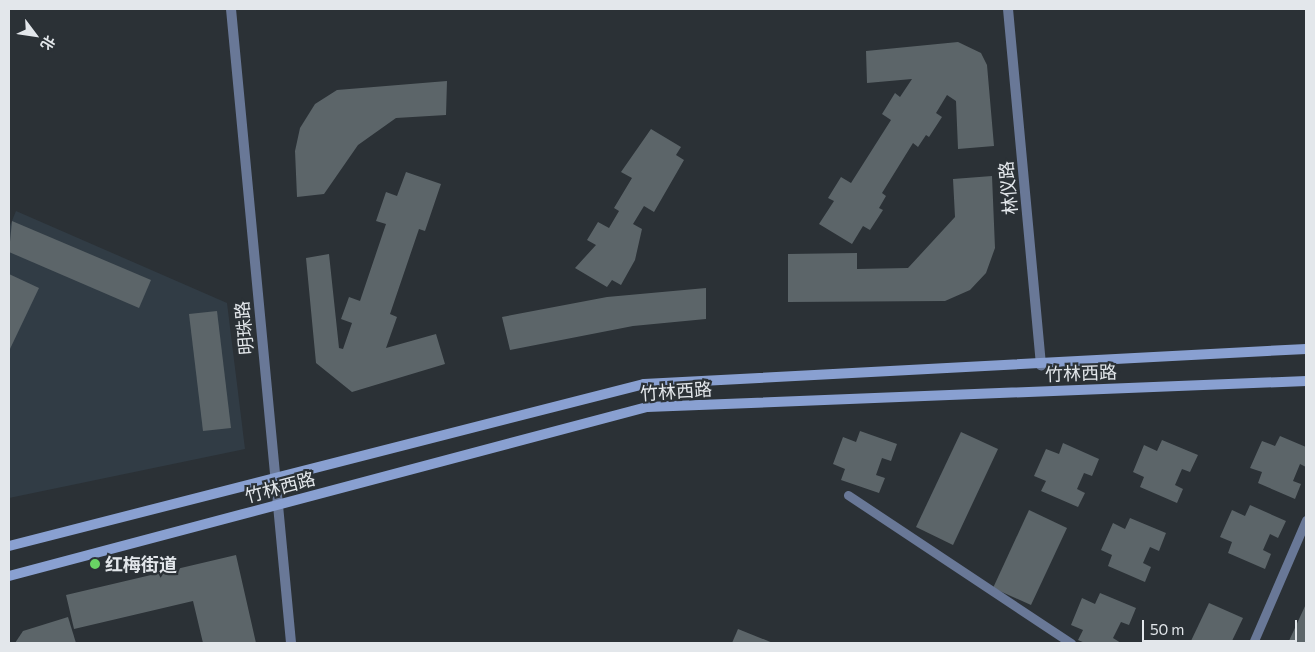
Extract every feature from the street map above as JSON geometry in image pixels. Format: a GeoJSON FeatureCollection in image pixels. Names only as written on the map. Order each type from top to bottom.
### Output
{"type":"FeatureCollection","features":[{"type":"Feature","properties":{"kind":"main road","name":"竹林西路"},"geometry":{"type":"LineString","coordinates":[[9,546],[644,384],[1306,349]]}},
{"type":"Feature","properties":{"kind":"main road","name":"竹林西路"},"geometry":{"type":"LineString","coordinates":[[9,576],[646,407],[1306,381]]}},
{"type":"Feature","properties":{"kind":"main road"},"geometry":{"type":"LineString","coordinates":[[9,541],[25,542]]}},
{"type":"Feature","properties":{"kind":"street","name":"明珠路"},"geometry":{"type":"LineString","coordinates":[[230,9],[276,505],[291,643]]}},
{"type":"Feature","properties":{"kind":"street","name":"林仪路"},"geometry":{"type":"LineString","coordinates":[[1008,9],[1041,364]]}},
{"type":"Feature","properties":{"kind":"lane"},"geometry":{"type":"LineString","coordinates":[[848,495],[1071,643]]}},
{"type":"Feature","properties":{"kind":"lane"},"geometry":{"type":"LineString","coordinates":[[1253,643],[1306,520]]}},
{"type":"Feature","properties":{"kind":"shaded area"},"geometry":{"type":"Polygon","coordinates":[[[16,211],[227,303],[245,449],[9,498],[9,228],[16,211]]]}},
{"type":"Feature","properties":{"kind":"building"},"geometry":{"type":"Polygon","coordinates":[[[958,42],[981,53],[987,65],[994,146],[958,149],[956,101],[947,95],[936,113],[942,117],[929,137],[926,135],[918,147],[913,143],[882,193],[886,196],[879,208],[883,210],[870,230],[863,226],[852,244],[819,224],[834,201],[828,198],[841,177],[851,183],[891,120],[882,114],[895,93],[900,97],[912,79],[867,83],[866,51],[958,42]]]}},
{"type":"Feature","properties":{"kind":"building"},"geometry":{"type":"Polygon","coordinates":[[[447,81],[446,115],[396,118],[358,145],[324,194],[297,197],[295,151],[300,128],[315,104],[337,90],[447,81]]]}},
{"type":"Feature","properties":{"kind":"building"},"geometry":{"type":"Polygon","coordinates":[[[651,129],[681,147],[676,155],[684,160],[654,212],[644,206],[633,224],[642,229],[635,260],[621,285],[612,280],[607,287],[575,268],[596,245],[587,240],[598,222],[609,228],[619,211],[614,208],[632,178],[621,172],[651,129]]]}},
{"type":"Feature","properties":{"kind":"building"},"geometry":{"type":"Polygon","coordinates":[[[406,172],[441,184],[425,231],[419,229],[390,314],[397,317],[386,348],[436,334],[445,364],[352,392],[316,363],[306,258],[329,254],[339,348],[343,349],[352,323],[341,319],[349,297],[360,301],[386,224],[376,221],[386,192],[397,196],[406,172]]]}},
{"type":"Feature","properties":{"kind":"building"},"geometry":{"type":"Polygon","coordinates":[[[992,176],[995,248],[986,273],[970,290],[945,301],[788,302],[788,254],[857,253],[857,269],[908,268],[955,217],[953,179],[992,176]]]}},
{"type":"Feature","properties":{"kind":"building"},"geometry":{"type":"Polygon","coordinates":[[[12,221],[151,280],[139,308],[9,252],[12,221]]]}},
{"type":"Feature","properties":{"kind":"building"},"geometry":{"type":"Polygon","coordinates":[[[9,274],[39,288],[9,351],[9,274]]]}},
{"type":"Feature","properties":{"kind":"building"},"geometry":{"type":"Polygon","coordinates":[[[706,288],[706,319],[633,326],[510,350],[502,317],[607,297],[706,288]]]}},
{"type":"Feature","properties":{"kind":"building"},"geometry":{"type":"Polygon","coordinates":[[[217,311],[231,428],[203,431],[189,314],[217,311]]]}},
{"type":"Feature","properties":{"kind":"building"},"geometry":{"type":"Polygon","coordinates":[[[860,431],[897,444],[891,461],[882,458],[876,475],[885,478],[879,493],[841,480],[845,469],[833,464],[843,437],[856,442],[860,431]]]}},
{"type":"Feature","properties":{"kind":"building"},"geometry":{"type":"Polygon","coordinates":[[[961,432],[998,449],[953,545],[916,527],[961,432]]]}},
{"type":"Feature","properties":{"kind":"building"},"geometry":{"type":"Polygon","coordinates":[[[1280,436],[1306,447],[1306,467],[1300,464],[1293,481],[1301,484],[1295,499],[1258,483],[1262,472],[1250,468],[1262,441],[1275,446],[1280,436]]]}},
{"type":"Feature","properties":{"kind":"building"},"geometry":{"type":"Polygon","coordinates":[[[1162,440],[1198,455],[1190,472],[1182,469],[1175,485],[1183,489],[1177,503],[1140,487],[1144,477],[1133,472],[1144,445],[1157,451],[1162,440]]]}},
{"type":"Feature","properties":{"kind":"building"},"geometry":{"type":"Polygon","coordinates":[[[1063,443],[1099,459],[1092,476],[1084,473],[1077,489],[1085,493],[1078,507],[1041,491],[1046,481],[1034,476],[1046,449],[1059,454],[1063,443]]]}},
{"type":"Feature","properties":{"kind":"building"},"geometry":{"type":"Polygon","coordinates":[[[1250,505],[1286,521],[1278,538],[1270,534],[1263,550],[1271,554],[1265,569],[1228,553],[1232,542],[1220,537],[1232,510],[1245,516],[1250,505]]]}},
{"type":"Feature","properties":{"kind":"building"},"geometry":{"type":"Polygon","coordinates":[[[1029,510],[1067,528],[1031,605],[993,588],[1029,510]]]}},
{"type":"Feature","properties":{"kind":"building"},"geometry":{"type":"Polygon","coordinates":[[[1130,518],[1166,533],[1159,551],[1150,547],[1143,563],[1151,567],[1145,582],[1108,566],[1112,555],[1101,550],[1113,523],[1125,529],[1130,518]]]}},
{"type":"Feature","properties":{"kind":"building"},"geometry":{"type":"Polygon","coordinates":[[[236,555],[256,643],[203,643],[193,601],[74,629],[66,595],[236,555]]]}},
{"type":"Feature","properties":{"kind":"building"},"geometry":{"type":"Polygon","coordinates":[[[1100,593],[1136,608],[1129,625],[1121,622],[1113,638],[1121,643],[1085,643],[1078,640],[1083,630],[1071,625],[1082,598],[1095,604],[1100,593]]]}},
{"type":"Feature","properties":{"kind":"building"},"geometry":{"type":"Polygon","coordinates":[[[1209,603],[1243,618],[1231,643],[1190,643],[1209,603]]]}},
{"type":"Feature","properties":{"kind":"building"},"geometry":{"type":"Polygon","coordinates":[[[1306,604],[1306,643],[1288,643],[1306,604]]]}},
{"type":"Feature","properties":{"kind":"building"},"geometry":{"type":"Polygon","coordinates":[[[68,617],[76,643],[15,643],[23,631],[68,617]]]}},
{"type":"Feature","properties":{"kind":"building"},"geometry":{"type":"Polygon","coordinates":[[[738,629],[773,643],[732,643],[738,629]]]}},
{"type":"Feature","properties":{"kind":"place","name":"红梅街道"},"geometry":{"type":"Point","coordinates":[95,564]}}]}
